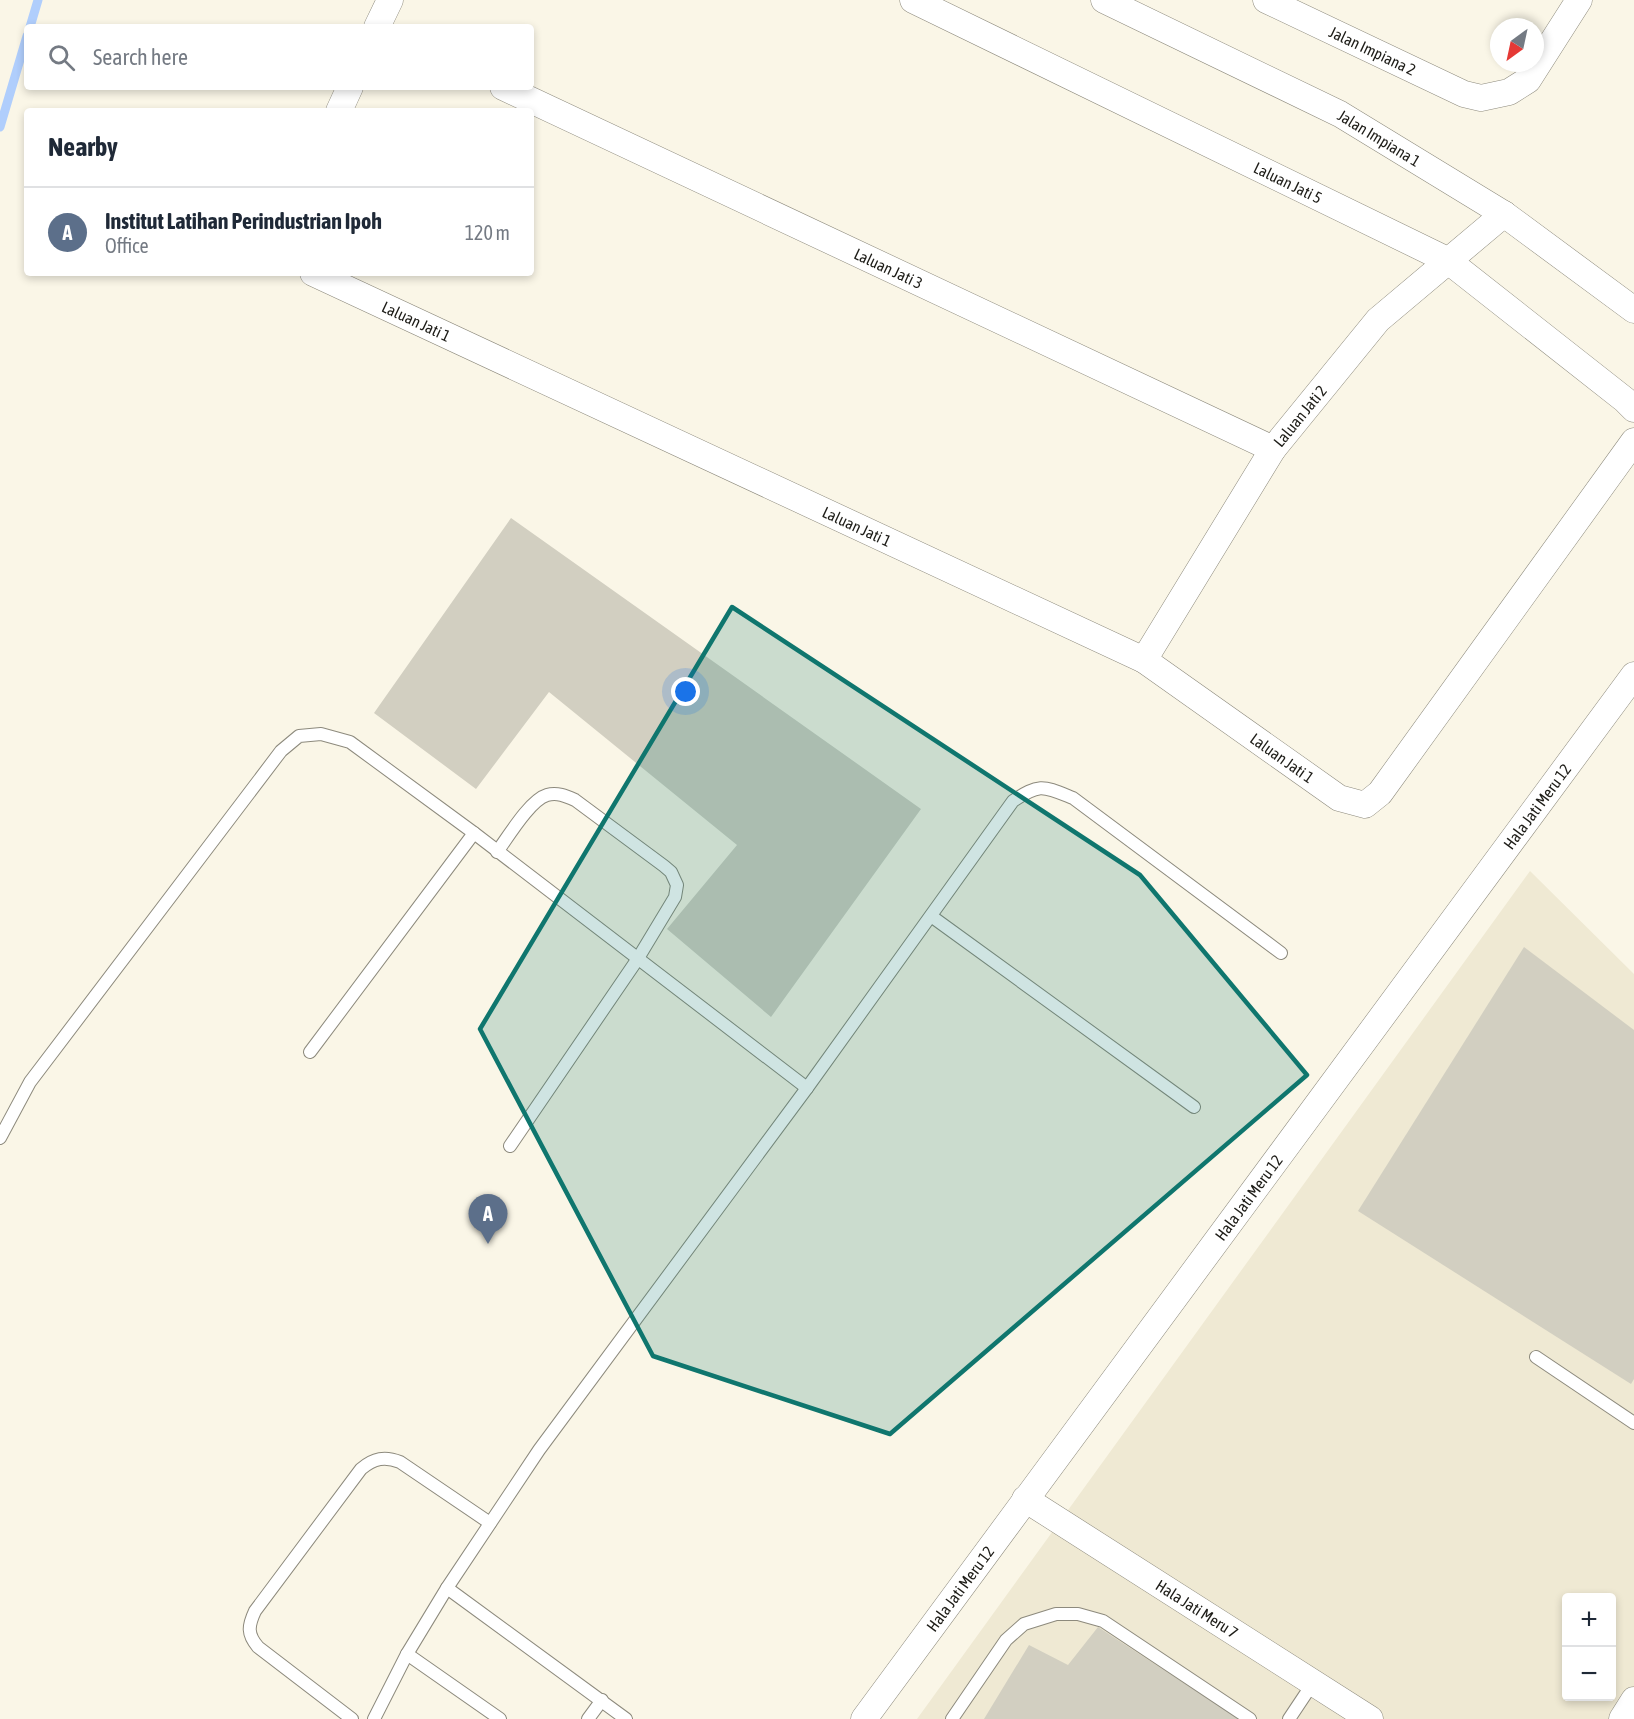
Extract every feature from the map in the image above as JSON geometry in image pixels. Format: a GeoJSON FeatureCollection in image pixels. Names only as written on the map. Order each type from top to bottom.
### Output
{"type":"FeatureCollection","features":[{"type":"Feature","properties":{"kind":"street"},"geometry":{"type":"LineString","coordinates":[[378,24],[390,0]]}},
{"type":"Feature","properties":{"kind":"street","name":"Laluan Jati 5"},"geometry":{"type":"LineString","coordinates":[[913,0],[1447,260],[1634,409]]}},
{"type":"Feature","properties":{"kind":"street","name":"Jalan Impiana 1"},"geometry":{"type":"LineString","coordinates":[[1104,0],[1340,114],[1504,214],[1634,310]]}},
{"type":"Feature","properties":{"kind":"street","name":"Jalan Impiana 2"},"geometry":{"type":"LineString","coordinates":[[1266,0],[1464,94],[1481,98],[1509,93],[1528,80],[1579,0]]}},
{"type":"Feature","properties":{"kind":"street"},"geometry":{"type":"LineString","coordinates":[[340,108],[349,90]]}},
{"type":"Feature","properties":{"kind":"street","name":"Laluan Jati 3"},"geometry":{"type":"LineString","coordinates":[[509,90],[1272,449]]}},
{"type":"Feature","properties":{"kind":"street","name":"Laluan Jati 2"},"geometry":{"type":"LineString","coordinates":[[1143,660],[1272,449],[1378,320],[1504,214]]}},
{"type":"Feature","properties":{"kind":"street","name":"Laluan Jati 1"},"geometry":{"type":"LineString","coordinates":[[319,276],[1143,660],[1339,798],[1365,805],[1380,793],[1634,441]]}},
{"type":"Feature","properties":{"kind":"street","name":"Hala Jati Meru 12"},"geometry":{"type":"LineString","coordinates":[[864,1719],[1634,675]]}},
{"type":"Feature","properties":{"kind":"street","name":"Hala Jati Meru 7"},"geometry":{"type":"LineString","coordinates":[[1025,1498],[1370,1719]]}},
{"type":"Feature","properties":{"kind":"street"},"geometry":{"type":"LineString","coordinates":[[1622,1719],[1634,1700]]}},
{"type":"Feature","properties":{"kind":"lane"},"geometry":{"type":"LineString","coordinates":[[0,1138],[30,1082],[281,751],[299,736],[321,734],[350,742],[474,833],[807,1088]]}},
{"type":"Feature","properties":{"kind":"lane"},"geometry":{"type":"LineString","coordinates":[[374,1719],[407,1654],[447,1588],[539,1450],[807,1088],[1013,801],[1033,788],[1052,789],[1073,798],[1281,952]]}},
{"type":"Feature","properties":{"kind":"lane"},"geometry":{"type":"LineString","coordinates":[[497,852],[535,801],[547,795],[562,794],[575,800],[664,866],[671,872],[677,885],[675,897],[637,960],[510,1146]]}},
{"type":"Feature","properties":{"kind":"lane"},"geometry":{"type":"LineString","coordinates":[[310,1052],[474,833]]}},
{"type":"Feature","properties":{"kind":"lane"},"geometry":{"type":"LineString","coordinates":[[931,916],[1194,1107]]}},
{"type":"Feature","properties":{"kind":"lane"},"geometry":{"type":"LineString","coordinates":[[1536,1357],[1634,1423]]}},
{"type":"Feature","properties":{"kind":"lane"},"geometry":{"type":"LineString","coordinates":[[351,1719],[258,1647],[249,1632],[249,1624],[255,1611],[361,1469],[370,1461],[390,1458],[400,1462],[490,1523]]}},
{"type":"Feature","properties":{"kind":"lane"},"geometry":{"type":"LineString","coordinates":[[447,1588],[626,1719]]}},
{"type":"Feature","properties":{"kind":"lane"},"geometry":{"type":"LineString","coordinates":[[952,1719],[1006,1640],[1024,1624],[1056,1614],[1078,1614],[1103,1621],[1250,1719]]}},
{"type":"Feature","properties":{"kind":"lane"},"geometry":{"type":"LineString","coordinates":[[407,1654],[484,1714],[500,1719]]}},
{"type":"Feature","properties":{"kind":"lane"},"geometry":{"type":"LineString","coordinates":[[1289,1719],[1313,1683]]}},
{"type":"Feature","properties":{"kind":"lane"},"geometry":{"type":"LineString","coordinates":[[588,1719],[602,1700]]}},
{"type":"Feature","properties":{"kind":"highlighted area"},"geometry":{"type":"Polygon","coordinates":[[[732,607],[1140,875],[1307,1075],[890,1434],[653,1356],[480,1029],[732,607]]]}},
{"type":"Feature","properties":{"kind":"shaded area"},"geometry":{"type":"Polygon","coordinates":[[[1530,871],[1634,974],[1634,1719],[917,1719],[1530,871]]]}},
{"type":"Feature","properties":{"kind":"building"},"geometry":{"type":"Polygon","coordinates":[[[511,518],[921,809],[771,1017],[667,929],[737,845],[549,692],[476,789],[374,713],[511,518]]]}},
{"type":"Feature","properties":{"kind":"building"},"geometry":{"type":"Polygon","coordinates":[[[1524,947],[1634,1030],[1634,1379],[1631,1384],[1358,1211],[1524,947]]]}},
{"type":"Feature","properties":{"kind":"building"},"geometry":{"type":"Polygon","coordinates":[[[1098,1627],[1239,1719],[984,1719],[1029,1645],[1068,1665],[1098,1627]]]}},
{"type":"Feature","properties":{"kind":"waterway"},"geometry":{"type":"LineString","coordinates":[[31,24],[38,0]]}},
{"type":"Feature","properties":{"kind":"waterway"},"geometry":{"type":"LineString","coordinates":[[0,127],[24,46]]}},
{"type":"Feature","properties":{"kind":"place","name":"Institut Latihan Perindustrian Ipoh"},"geometry":{"type":"Point","coordinates":[488,1244]}}]}
